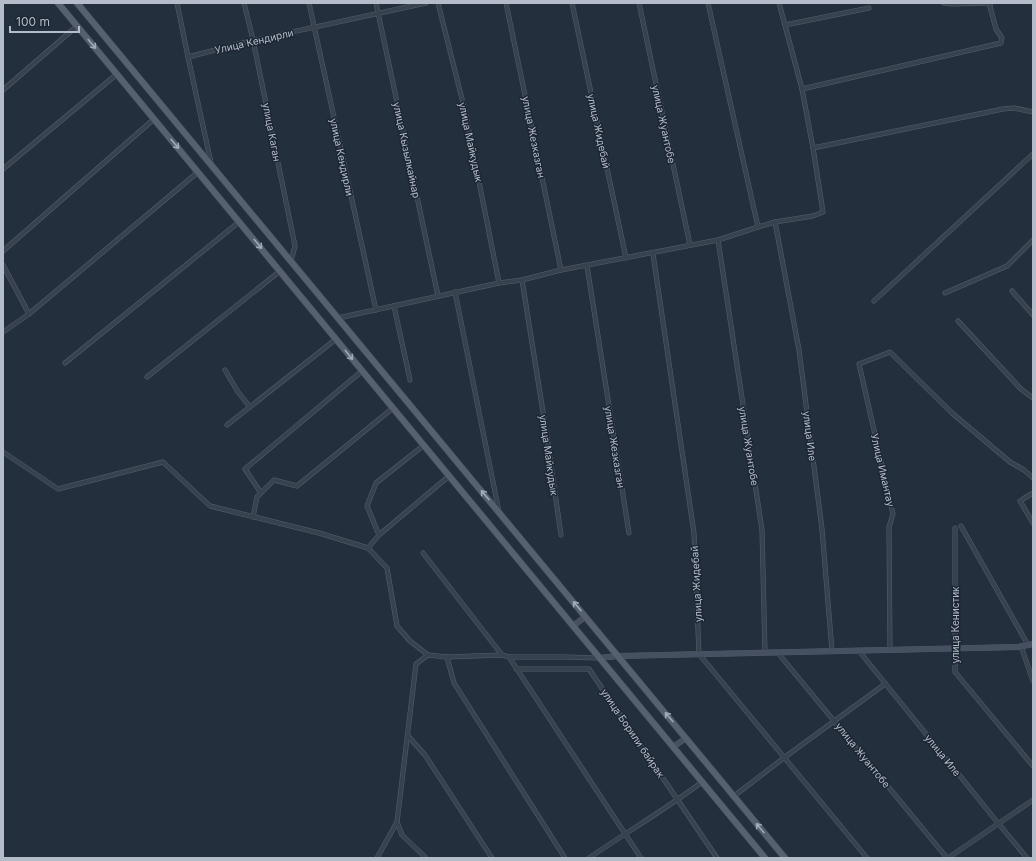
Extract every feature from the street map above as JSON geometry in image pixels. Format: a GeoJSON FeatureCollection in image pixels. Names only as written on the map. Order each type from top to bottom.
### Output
{"type":"FeatureCollection","features":[{"type":"Feature","properties":{"kind":"main road"},"geometry":{"type":"LineString","coordinates":[[77,3],[785,858]]}},
{"type":"Feature","properties":{"kind":"main road"},"geometry":{"type":"LineString","coordinates":[[62,4],[77,26],[765,858]]}},
{"type":"Feature","properties":{"kind":"street"},"geometry":{"type":"LineString","coordinates":[[177,3],[211,163]]}},
{"type":"Feature","properties":{"kind":"street","name":"улица Каган"},"geometry":{"type":"LineString","coordinates":[[244,3],[253,40],[295,246],[291,261]]}},
{"type":"Feature","properties":{"kind":"street","name":"улица Кендирли"},"geometry":{"type":"LineString","coordinates":[[309,3],[375,310]]}},
{"type":"Feature","properties":{"kind":"street","name":"улица Кызылкайнар"},"geometry":{"type":"LineString","coordinates":[[376,3],[438,296]]}},
{"type":"Feature","properties":{"kind":"street","name":"Улица Кендирли"},"geometry":{"type":"LineString","coordinates":[[188,57],[253,40],[426,3]]}},
{"type":"Feature","properties":{"kind":"street","name":"улица Майкудык"},"geometry":{"type":"LineString","coordinates":[[438,3],[465,111],[499,283]]}},
{"type":"Feature","properties":{"kind":"street","name":"улица Жезказган"},"geometry":{"type":"LineString","coordinates":[[506,3],[561,270]]}},
{"type":"Feature","properties":{"kind":"street","name":"улица Жидебай"},"geometry":{"type":"LineString","coordinates":[[572,3],[626,258]]}},
{"type":"Feature","properties":{"kind":"street","name":"улица Жуантобе"},"geometry":{"type":"LineString","coordinates":[[639,3],[690,245]]}},
{"type":"Feature","properties":{"kind":"street"},"geometry":{"type":"LineString","coordinates":[[708,3],[758,227]]}},
{"type":"Feature","properties":{"kind":"street"},"geometry":{"type":"LineString","coordinates":[[338,318],[455,292],[522,280],[561,270],[653,254],[718,240],[775,222],[813,216],[823,212],[802,89],[780,3]]}},
{"type":"Feature","properties":{"kind":"street"},"geometry":{"type":"LineString","coordinates":[[802,89],[982,47],[994,46],[1001,43],[1002,38],[996,29],[990,3],[944,3]]}},
{"type":"Feature","properties":{"kind":"street"},"geometry":{"type":"LineString","coordinates":[[785,25],[870,8]]}},
{"type":"Feature","properties":{"kind":"street"},"geometry":{"type":"LineString","coordinates":[[3,90],[77,26]]}},
{"type":"Feature","properties":{"kind":"street"},"geometry":{"type":"LineString","coordinates":[[3,169],[117,74]]}},
{"type":"Feature","properties":{"kind":"street"},"geometry":{"type":"LineString","coordinates":[[813,148],[1003,109],[1014,108],[1033,112]]}},
{"type":"Feature","properties":{"kind":"street"},"geometry":{"type":"LineString","coordinates":[[3,251],[154,119]]}},
{"type":"Feature","properties":{"kind":"street"},"geometry":{"type":"LineString","coordinates":[[874,301],[1033,154]]}},
{"type":"Feature","properties":{"kind":"street"},"geometry":{"type":"LineString","coordinates":[[3,332],[30,314],[198,172]]}},
{"type":"Feature","properties":{"kind":"street"},"geometry":{"type":"LineString","coordinates":[[65,363],[239,222]]}},
{"type":"Feature","properties":{"kind":"street","name":"улица Иле"},"geometry":{"type":"LineString","coordinates":[[775,222],[800,358],[822,529],[832,651]]}},
{"type":"Feature","properties":{"kind":"street","name":"улица Жуантобе"},"geometry":{"type":"LineString","coordinates":[[718,240],[762,530],[765,653]]}},
{"type":"Feature","properties":{"kind":"street"},"geometry":{"type":"LineString","coordinates":[[945,293],[1007,266],[1033,240]]}},
{"type":"Feature","properties":{"kind":"street","name":"улица Жидебай"},"geometry":{"type":"LineString","coordinates":[[653,254],[694,533],[699,654]]}},
{"type":"Feature","properties":{"kind":"street"},"geometry":{"type":"LineString","coordinates":[[3,266],[30,314]]}},
{"type":"Feature","properties":{"kind":"street","name":"улица Жезказган"},"geometry":{"type":"LineString","coordinates":[[587,266],[629,534]]}},
{"type":"Feature","properties":{"kind":"street"},"geometry":{"type":"LineString","coordinates":[[148,378],[280,271]]}},
{"type":"Feature","properties":{"kind":"street","name":"улица Майкудык"},"geometry":{"type":"LineString","coordinates":[[522,280],[561,535]]}},
{"type":"Feature","properties":{"kind":"street"},"geometry":{"type":"LineString","coordinates":[[1012,291],[1033,315]]}},
{"type":"Feature","properties":{"kind":"street"},"geometry":{"type":"LineString","coordinates":[[455,292],[500,513]]}},
{"type":"Feature","properties":{"kind":"street"},"geometry":{"type":"LineString","coordinates":[[394,306],[410,380]]}},
{"type":"Feature","properties":{"kind":"street"},"geometry":{"type":"LineString","coordinates":[[958,321],[1021,389],[1033,398]]}},
{"type":"Feature","properties":{"kind":"street"},"geometry":{"type":"LineString","coordinates":[[227,425],[336,339]]}},
{"type":"Feature","properties":{"kind":"street","name":"Улица Имантау"},"geometry":{"type":"LineString","coordinates":[[890,650],[889,527],[893,514],[859,364],[890,352],[952,413],[1010,462],[1024,470],[1033,478]]}},
{"type":"Feature","properties":{"kind":"street"},"geometry":{"type":"LineString","coordinates":[[225,370],[238,392],[250,407]]}},
{"type":"Feature","properties":{"kind":"street"},"geometry":{"type":"LineString","coordinates":[[261,492],[244,469],[362,371]]}},
{"type":"Feature","properties":{"kind":"street"},"geometry":{"type":"LineString","coordinates":[[252,517],[257,497],[274,480],[297,486],[393,408]]}},
{"type":"Feature","properties":{"kind":"street"},"geometry":{"type":"LineString","coordinates":[[379,535],[367,506],[376,483],[424,445]]}},
{"type":"Feature","properties":{"kind":"street"},"geometry":{"type":"LineString","coordinates":[[3,452],[58,488],[163,462],[210,506],[319,533],[368,548],[387,568],[397,626],[410,641],[428,655],[447,657],[502,655],[509,657],[566,656],[599,658],[618,656],[1021,646],[1031,644],[961,526]]}},
{"type":"Feature","properties":{"kind":"street"},"geometry":{"type":"LineString","coordinates":[[368,548],[379,535],[449,476]]}},
{"type":"Feature","properties":{"kind":"street"},"geometry":{"type":"LineString","coordinates":[[1033,493],[1021,500],[1033,523]]}},
{"type":"Feature","properties":{"kind":"street","name":"улица Кенистик"},"geometry":{"type":"LineString","coordinates":[[955,528],[955,672],[1033,766]]}},
{"type":"Feature","properties":{"kind":"street"},"geometry":{"type":"LineString","coordinates":[[423,553],[502,655]]}},
{"type":"Feature","properties":{"kind":"street"},"geometry":{"type":"LineString","coordinates":[[573,626],[585,616]]}},
{"type":"Feature","properties":{"kind":"street"},"geometry":{"type":"LineString","coordinates":[[1021,646],[1033,681]]}},
{"type":"Feature","properties":{"kind":"street","name":"улица Иле"},"geometry":{"type":"LineString","coordinates":[[859,651],[1027,858]]}},
{"type":"Feature","properties":{"kind":"street","name":"улица Жуантобе"},"geometry":{"type":"LineString","coordinates":[[778,653],[947,858]]}},
{"type":"Feature","properties":{"kind":"street"},"geometry":{"type":"LineString","coordinates":[[699,654],[867,858]]}},
{"type":"Feature","properties":{"kind":"street"},"geometry":{"type":"LineString","coordinates":[[378,858],[397,822],[416,664],[428,655]]}},
{"type":"Feature","properties":{"kind":"street"},"geometry":{"type":"LineString","coordinates":[[447,657],[454,683],[565,858]]}},
{"type":"Feature","properties":{"kind":"street"},"geometry":{"type":"LineString","coordinates":[[509,657],[641,858]]}},
{"type":"Feature","properties":{"kind":"street","name":"улица Борили байрак"},"geometry":{"type":"LineString","coordinates":[[516,669],[589,669],[717,858]]}},
{"type":"Feature","properties":{"kind":"street"},"geometry":{"type":"LineString","coordinates":[[734,796],[885,684]]}},
{"type":"Feature","properties":{"kind":"street"},"geometry":{"type":"LineString","coordinates":[[408,736],[425,755],[492,858]]}},
{"type":"Feature","properties":{"kind":"street"},"geometry":{"type":"LineString","coordinates":[[673,747],[686,738]]}},
{"type":"Feature","properties":{"kind":"street"},"geometry":{"type":"LineString","coordinates":[[589,858],[678,800],[702,782]]}},
{"type":"Feature","properties":{"kind":"street"},"geometry":{"type":"LineString","coordinates":[[947,858],[1033,800]]}},
{"type":"Feature","properties":{"kind":"street"},"geometry":{"type":"LineString","coordinates":[[397,822],[402,835],[426,858]]}}]}
